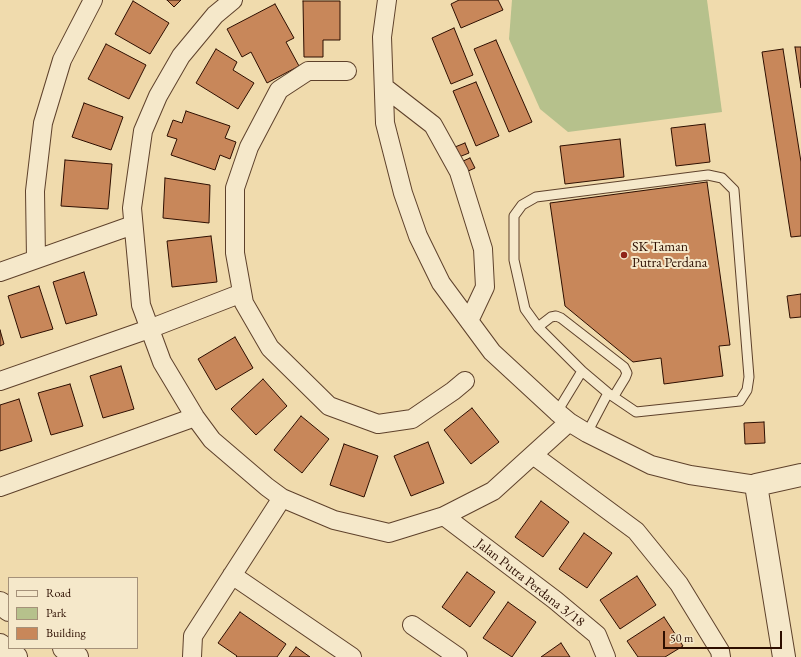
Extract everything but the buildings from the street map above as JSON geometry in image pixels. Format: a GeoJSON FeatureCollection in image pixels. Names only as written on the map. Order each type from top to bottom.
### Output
{"type":"FeatureCollection","features":[{"type":"Feature","properties":{"kind":"street"},"geometry":{"type":"LineString","coordinates":[[36,259],[35,190],[43,123],[62,60],[93,0]]}},
{"type":"Feature","properties":{"kind":"street"},"geometry":{"type":"LineString","coordinates":[[233,0],[215,15],[181,56],[158,96],[142,131],[132,208],[140,305],[162,362],[195,417],[212,440],[282,498],[334,520],[389,533],[444,516],[493,491],[533,455],[563,417]]}},
{"type":"Feature","properties":{"kind":"street"},"geometry":{"type":"LineString","coordinates":[[387,0],[382,37],[386,123],[402,193],[418,236],[441,283],[492,352],[563,417],[587,433],[651,465],[690,475],[756,485],[801,475]]}},
{"type":"Feature","properties":{"kind":"street"},"geometry":{"type":"LineString","coordinates":[[347,71],[308,71],[279,90],[249,147],[235,188],[235,253],[244,303],[270,348],[329,406],[378,424],[412,419],[465,381]]}},
{"type":"Feature","properties":{"kind":"street"},"geometry":{"type":"LineString","coordinates":[[384,87],[433,125],[459,172],[483,249],[485,287],[469,321]]}},
{"type":"Feature","properties":{"kind":"street"},"geometry":{"type":"LineString","coordinates":[[0,272],[133,225]]}},
{"type":"Feature","properties":{"kind":"street"},"geometry":{"type":"LineString","coordinates":[[0,381],[149,329],[242,293]]}},
{"type":"Feature","properties":{"kind":"street"},"geometry":{"type":"LineString","coordinates":[[0,487],[195,417]]}},
{"type":"Feature","properties":{"kind":"street"},"geometry":{"type":"LineString","coordinates":[[533,455],[636,531],[679,584],[720,651],[721,657]]}},
{"type":"Feature","properties":{"kind":"street"},"geometry":{"type":"LineString","coordinates":[[756,485],[784,657]]}},
{"type":"Feature","properties":{"kind":"street"},"geometry":{"type":"LineString","coordinates":[[192,657],[193,636],[282,498]]}},
{"type":"Feature","properties":{"kind":"street","name":"Jalan Putra Perdana 3/18"},"geometry":{"type":"LineString","coordinates":[[444,516],[555,600],[597,636],[606,657]]}},
{"type":"Feature","properties":{"kind":"street"},"geometry":{"type":"LineString","coordinates":[[232,575],[352,657]]}},
{"type":"Feature","properties":{"kind":"street"},"geometry":{"type":"LineString","coordinates":[[0,603],[8,609]]}},
{"type":"Feature","properties":{"kind":"street"},"geometry":{"type":"LineString","coordinates":[[412,625],[458,657]]}},
{"type":"Feature","properties":{"kind":"street"},"geometry":{"type":"LineString","coordinates":[[0,645],[16,657]]}},
{"type":"Feature","properties":{"kind":"street"},"geometry":{"type":"LineString","coordinates":[[65,649],[77,657]]}},
{"type":"Feature","properties":{"kind":"lane"},"geometry":{"type":"LineString","coordinates":[[708,175],[722,178],[734,190],[749,377],[747,390],[740,401],[636,412],[582,371],[538,327],[525,309],[514,260],[514,216],[522,205],[536,197],[708,175]]}},
{"type":"Feature","properties":{"kind":"lane"},"geometry":{"type":"LineString","coordinates":[[538,327],[551,317],[556,316],[561,318],[624,367],[627,373],[625,378],[611,394],[587,433]]}},
{"type":"Feature","properties":{"kind":"lane"},"geometry":{"type":"LineString","coordinates":[[563,417],[582,371]]}},
{"type":"Feature","properties":{"kind":"green space"},"geometry":{"type":"Polygon","coordinates":[[[512,0],[707,0],[722,112],[568,132],[540,109],[509,39],[512,0]]]}},
{"type":"Feature","properties":{"kind":"place","name":"SK Taman Putra Perdana"},"geometry":{"type":"Point","coordinates":[624,255]}}]}
